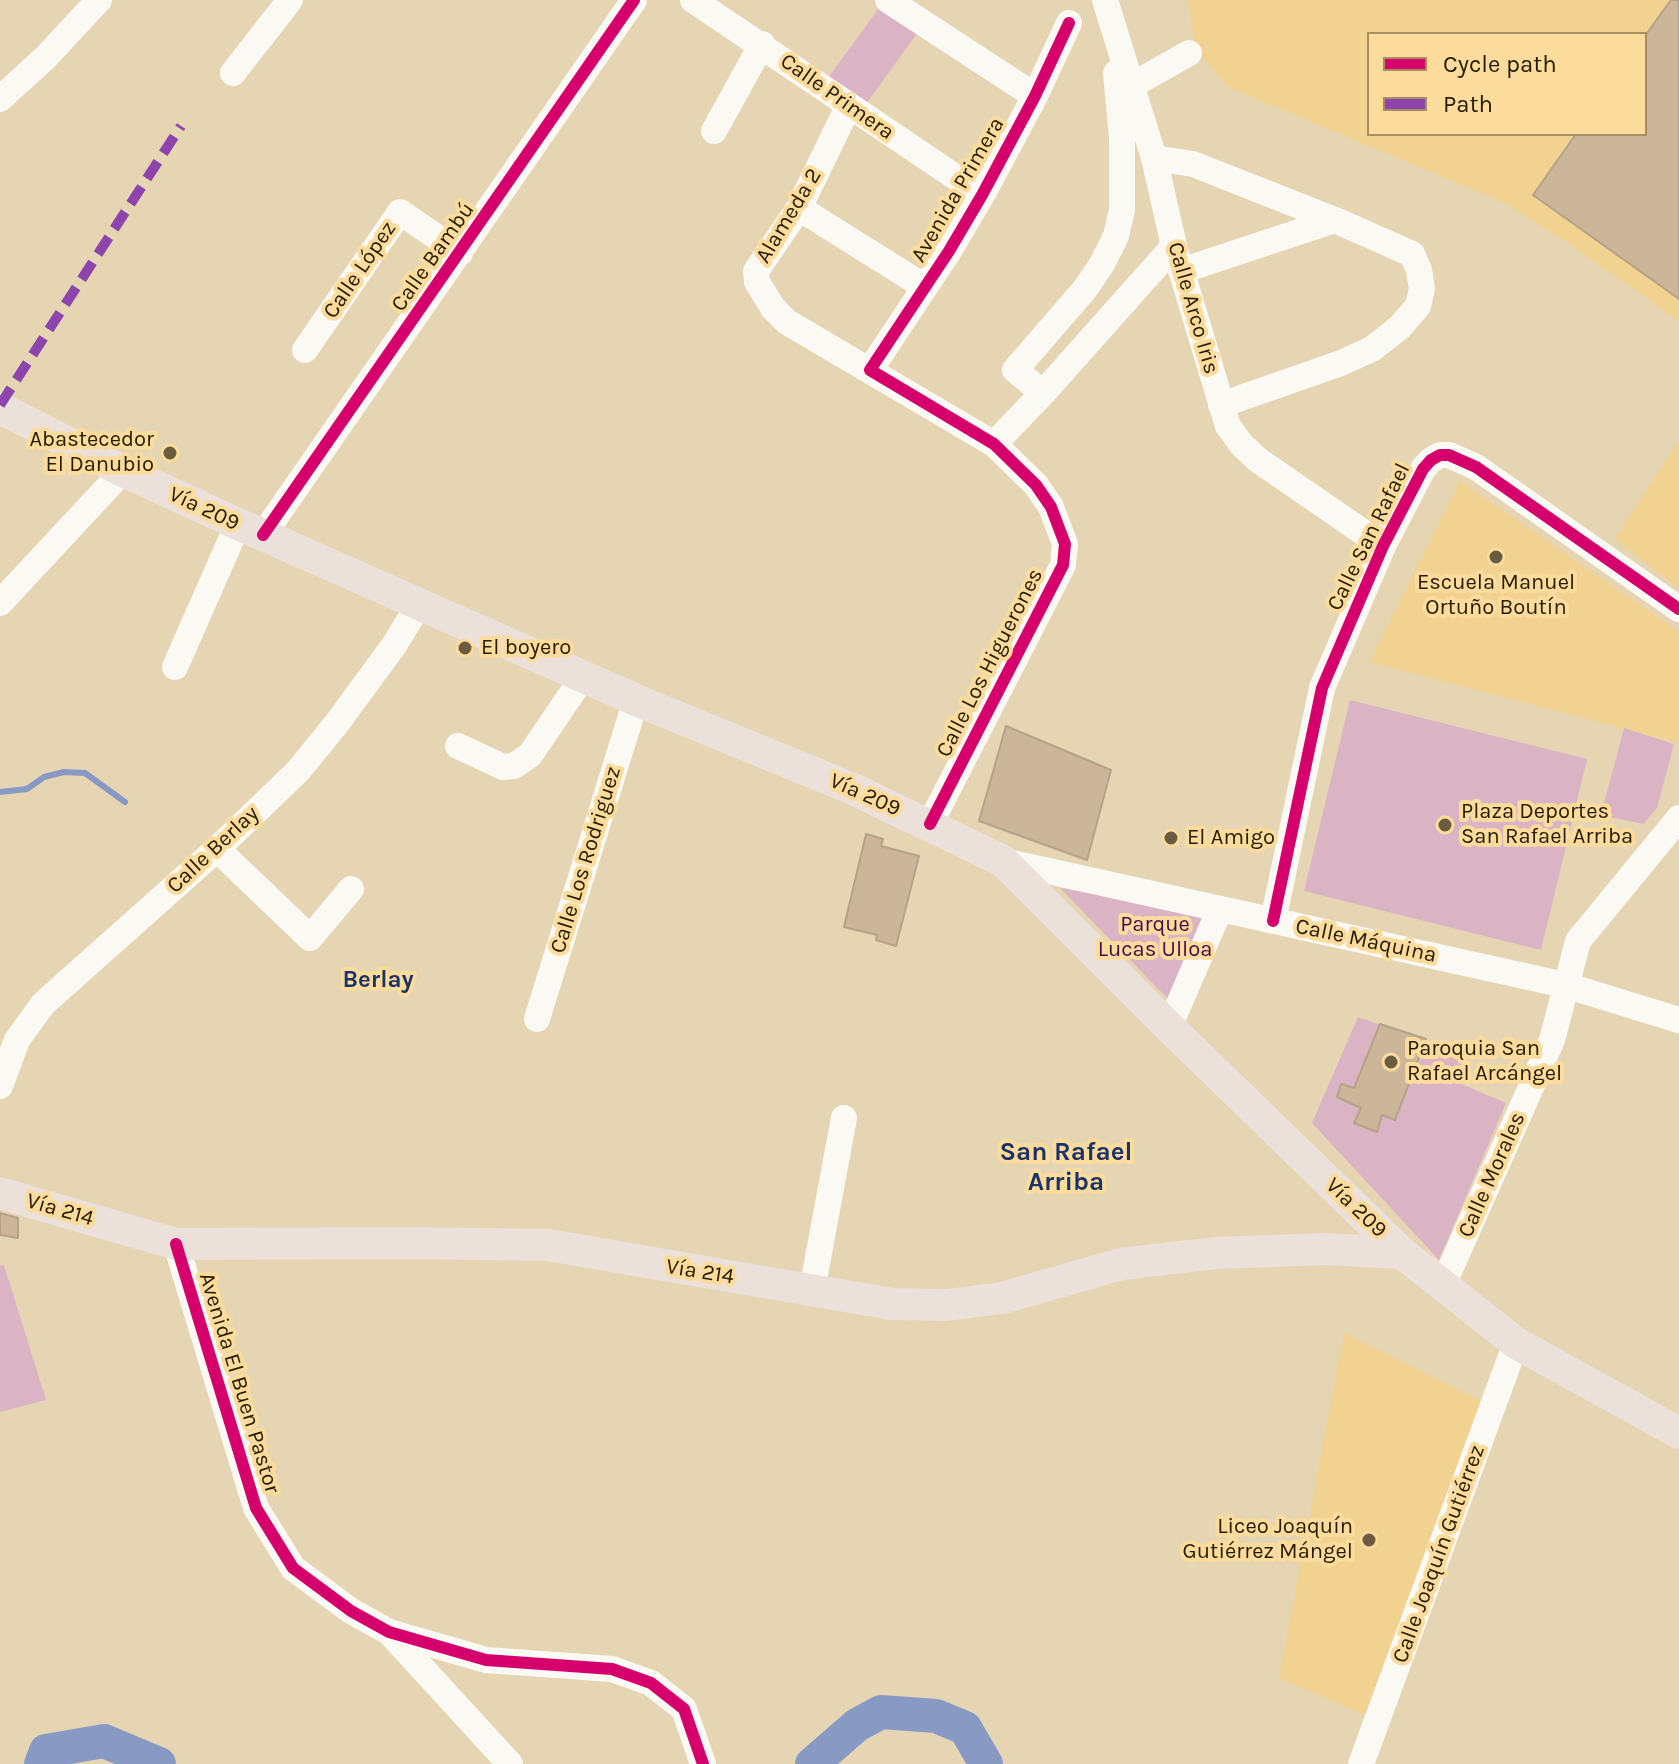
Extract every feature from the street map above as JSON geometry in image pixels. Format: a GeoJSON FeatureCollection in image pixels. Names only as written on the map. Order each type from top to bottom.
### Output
{"type":"FeatureCollection","features":[{"type":"Feature","properties":{"kind":"main road","name":"Vía 209"},"geometry":{"type":"LineString","coordinates":[[0,408],[123,471],[250,530],[636,700],[844,785],[1003,861],[1402,1253],[1516,1343],[1679,1433]]}},
{"type":"Feature","properties":{"kind":"main road"},"geometry":{"type":"LineString","coordinates":[[1325,1249],[1338,1227],[1340,1203],[1337,1190]]}},
{"type":"Feature","properties":{"kind":"main road","name":"Vía 214"},"geometry":{"type":"LineString","coordinates":[[0,1193],[176,1244],[548,1245],[892,1304],[947,1305],[1002,1298],[1121,1264],[1216,1253],[1325,1249],[1402,1253]]}},
{"type":"Feature","properties":{"kind":"street"},"geometry":{"type":"LineString","coordinates":[[0,99],[46,57],[99,0]]}},
{"type":"Feature","properties":{"kind":"street"},"geometry":{"type":"LineString","coordinates":[[233,73],[290,0]]}},
{"type":"Feature","properties":{"kind":"street","name":"Calle Bambú"},"geometry":{"type":"LineString","coordinates":[[175,667],[250,530],[460,253],[634,0]]}},
{"type":"Feature","properties":{"kind":"street","name":"Calle Primera"},"geometry":{"type":"LineString","coordinates":[[693,0],[982,195]]}},
{"type":"Feature","properties":{"kind":"street"},"geometry":{"type":"LineString","coordinates":[[894,2],[1035,96]]}},
{"type":"Feature","properties":{"kind":"street"},"geometry":{"type":"LineString","coordinates":[[1043,393],[1015,370],[1085,289],[1102,264],[1116,236],[1122,210],[1122,138],[1107,7]]}},
{"type":"Feature","properties":{"kind":"street","name":"Calle Arco Iris"},"geometry":{"type":"LineString","coordinates":[[1107,7],[1154,158],[1178,258],[1228,426],[1258,460],[1383,546]]}},
{"type":"Feature","properties":{"kind":"street","name":"Avenida Primera"},"geometry":{"type":"LineString","coordinates":[[870,370],[982,195],[1035,96],[1069,23]]}},
{"type":"Feature","properties":{"kind":"street"},"geometry":{"type":"LineString","coordinates":[[714,131],[762,44]]}},
{"type":"Feature","properties":{"kind":"street"},"geometry":{"type":"LineString","coordinates":[[1131,86],[1189,53]]}},
{"type":"Feature","properties":{"kind":"street","name":"Alameda 2"},"geometry":{"type":"LineString","coordinates":[[848,107],[799,208],[756,271],[757,282],[773,308],[787,322],[870,370]]}},
{"type":"Feature","properties":{"kind":"street"},"geometry":{"type":"LineString","coordinates":[[1154,158],[1193,164],[1335,220],[1412,254],[1419,270],[1422,289],[1418,306],[1400,327],[1372,349],[1221,405]]}},
{"type":"Feature","properties":{"kind":"street"},"geometry":{"type":"LineString","coordinates":[[799,208],[925,287]]}},
{"type":"Feature","properties":{"kind":"street","name":"Calle López"},"geometry":{"type":"LineString","coordinates":[[305,350],[400,212],[460,253]]}},
{"type":"Feature","properties":{"kind":"street"},"geometry":{"type":"LineString","coordinates":[[994,444],[1178,258],[1335,220]]}},
{"type":"Feature","properties":{"kind":"street","name":"Calle Los Higuerones"},"geometry":{"type":"LineString","coordinates":[[870,370],[994,444],[1036,485],[1051,507],[1065,544],[1063,565],[930,824]]}},
{"type":"Feature","properties":{"kind":"street","name":"Calle San Rafael"},"geometry":{"type":"LineString","coordinates":[[1273,921],[1322,688],[1383,546],[1431,460],[1440,455],[1457,457],[1476,467],[1679,609]]}},
{"type":"Feature","properties":{"kind":"street"},"geometry":{"type":"LineString","coordinates":[[0,603],[123,471]]}},
{"type":"Feature","properties":{"kind":"street","name":"Calle Berlay"},"geometry":{"type":"LineString","coordinates":[[0,1086],[8,1034],[217,849],[298,771],[395,644],[419,604]]}},
{"type":"Feature","properties":{"kind":"street"},"geometry":{"type":"LineString","coordinates":[[458,746],[503,767],[514,766],[530,755],[583,677]]}},
{"type":"Feature","properties":{"kind":"street","name":"Calle Los Rodriguez"},"geometry":{"type":"LineString","coordinates":[[537,1019],[636,700]]}},
{"type":"Feature","properties":{"kind":"street","name":"Calle Morales"},"geometry":{"type":"LineString","coordinates":[[1443,1285],[1552,1040],[1578,941],[1679,818]]}},
{"type":"Feature","properties":{"kind":"street"},"geometry":{"type":"LineString","coordinates":[[217,849],[310,938],[351,889]]}},
{"type":"Feature","properties":{"kind":"street","name":"Calle Máquina"},"geometry":{"type":"LineString","coordinates":[[1003,861],[1565,985],[1679,1020]]}},
{"type":"Feature","properties":{"kind":"street"},"geometry":{"type":"LineString","coordinates":[[1169,1027],[1220,909]]}},
{"type":"Feature","properties":{"kind":"street"},"geometry":{"type":"LineString","coordinates":[[812,1290],[844,1118]]}},
{"type":"Feature","properties":{"kind":"street","name":"Avenida El Buen Pastor"},"geometry":{"type":"LineString","coordinates":[[176,1244],[256,1508],[293,1568],[351,1611],[389,1632],[486,1660],[612,1669],[651,1683],[684,1709],[703,1764]]}},
{"type":"Feature","properties":{"kind":"street","name":"Calle Joaquín Gutiérrez"},"geometry":{"type":"LineString","coordinates":[[1361,1764],[1516,1343]]}},
{"type":"Feature","properties":{"kind":"street"},"geometry":{"type":"LineString","coordinates":[[389,1632],[510,1764]]}},
{"type":"Feature","properties":{"kind":"shaded area"},"geometry":{"type":"Polygon","coordinates":[[[1187,0],[1679,0],[1679,321],[1505,203],[1228,87],[1197,50],[1187,0]]]}},
{"type":"Feature","properties":{"kind":"shaded area"},"geometry":{"type":"Polygon","coordinates":[[[1679,440],[1679,589],[1615,539],[1679,440]]]}},
{"type":"Feature","properties":{"kind":"shaded area","name":"Escuela Manuel Ortuño Boutín"},"geometry":{"type":"Polygon","coordinates":[[[1460,481],[1679,632],[1679,743],[1369,662],[1460,481]]]}},
{"type":"Feature","properties":{"kind":"shaded area","name":"Liceo Joaquín Gutiérrez Mángel"},"geometry":{"type":"Polygon","coordinates":[[[1344,1333],[1483,1402],[1370,1717],[1279,1678],[1344,1333]]]}},
{"type":"Feature","properties":{"kind":"green space"},"geometry":{"type":"Polygon","coordinates":[[[882,4],[919,31],[863,108],[825,82],[882,4]]]}},
{"type":"Feature","properties":{"kind":"green space","name":"Plaza Deportes San Rafael Arriba"},"geometry":{"type":"Polygon","coordinates":[[[1350,700],[1587,759],[1541,950],[1304,891],[1350,700]]]}},
{"type":"Feature","properties":{"kind":"green space"},"geometry":{"type":"Polygon","coordinates":[[[1624,728],[1674,744],[1657,808],[1643,824],[1601,815],[1624,728]]]}},
{"type":"Feature","properties":{"kind":"green space","name":"Parque Lucas Ulloa"},"geometry":{"type":"Polygon","coordinates":[[[1060,888],[1204,913],[1168,999],[1060,888]]]}},
{"type":"Feature","properties":{"kind":"green space"},"geometry":{"type":"Polygon","coordinates":[[[1358,1017],[1469,1056],[1459,1083],[1506,1103],[1439,1260],[1312,1123],[1358,1017]]]}},
{"type":"Feature","properties":{"kind":"green space"},"geometry":{"type":"Polygon","coordinates":[[[4,1265],[46,1400],[0,1412],[0,1266],[4,1265]]]}},
{"type":"Feature","properties":{"kind":"building"},"geometry":{"type":"Polygon","coordinates":[[[1671,0],[1679,0],[1679,299],[1533,195],[1575,136],[1647,136],[1647,33],[1671,0]]]}},
{"type":"Feature","properties":{"kind":"building"},"geometry":{"type":"Polygon","coordinates":[[[1006,726],[1111,770],[1087,860],[979,821],[1006,726]]]}},
{"type":"Feature","properties":{"kind":"building"},"geometry":{"type":"Polygon","coordinates":[[[866,834],[883,839],[881,846],[919,856],[896,946],[876,940],[877,935],[844,927],[866,834]]]}},
{"type":"Feature","properties":{"kind":"building","name":"Paroquia San Rafael Arcángel"},"geometry":{"type":"Polygon","coordinates":[[[1380,1024],[1426,1039],[1395,1120],[1382,1115],[1377,1132],[1354,1123],[1361,1108],[1337,1097],[1341,1084],[1354,1088],[1380,1024]]]}},
{"type":"Feature","properties":{"kind":"building"},"geometry":{"type":"Polygon","coordinates":[[[0,1213],[18,1218],[18,1238],[0,1235],[0,1213]]]}},
{"type":"Feature","properties":{"kind":"waterway"},"geometry":{"type":"LineString","coordinates":[[0,792],[27,789],[44,777],[64,772],[85,773],[125,802]]}},
{"type":"Feature","properties":{"kind":"waterway"},"geometry":{"type":"LineString","coordinates":[[812,1764],[857,1725],[881,1712],[936,1716],[965,1728],[986,1764]]}},
{"type":"Feature","properties":{"kind":"waterway"},"geometry":{"type":"LineString","coordinates":[[41,1764],[46,1751],[104,1741],[159,1764]]}},
{"type":"Feature","properties":{"kind":"marked path"},"geometry":{"type":"LineString","coordinates":[[0,405],[181,126]]}},
{"type":"Feature","properties":{"kind":"cycle path"},"geometry":{"type":"LineString","coordinates":[[263,535],[634,0]]}},
{"type":"Feature","properties":{"kind":"cycle path"},"geometry":{"type":"LineString","coordinates":[[930,824],[1063,565],[1065,544],[1051,507],[1036,485],[994,444],[870,370],[982,195],[1035,96],[1069,23]]}},
{"type":"Feature","properties":{"kind":"cycle path"},"geometry":{"type":"LineString","coordinates":[[1273,921],[1322,688],[1383,546],[1423,469],[1431,460],[1440,455],[1449,455],[1476,467],[1679,609]]}},
{"type":"Feature","properties":{"kind":"cycle path"},"geometry":{"type":"LineString","coordinates":[[176,1244],[256,1508],[293,1568],[351,1611],[389,1632],[486,1660],[612,1669],[651,1683],[684,1709],[703,1764]]}},
{"type":"Feature","properties":{"kind":"place","name":"Abastecedor El Danubio"},"geometry":{"type":"Point","coordinates":[170,453]}},
{"type":"Feature","properties":{"kind":"place","name":"Escuela Manuel Ortuño Boutín"},"geometry":{"type":"Point","coordinates":[1496,557]}},
{"type":"Feature","properties":{"kind":"place","name":"El boyero"},"geometry":{"type":"Point","coordinates":[465,648]}},
{"type":"Feature","properties":{"kind":"place","name":"Plaza Deportes San Rafael Arriba"},"geometry":{"type":"Point","coordinates":[1445,825]}},
{"type":"Feature","properties":{"kind":"place","name":"El Amigo"},"geometry":{"type":"Point","coordinates":[1171,838]}},
{"type":"Feature","properties":{"kind":"place","name":"Paroquia San Rafael Arcángel"},"geometry":{"type":"Point","coordinates":[1391,1062]}},
{"type":"Feature","properties":{"kind":"place","name":"Liceo Joaquín Gutiérrez Mángel"},"geometry":{"type":"Point","coordinates":[1369,1540]}},
{"type":"Feature","properties":{"kind":"district","name":"Berlay"},"geometry":{"type":"Point","coordinates":[378,980]}},
{"type":"Feature","properties":{"kind":"district","name":"San Rafael Arriba"},"geometry":{"type":"Point","coordinates":[1066,1168]}}]}
